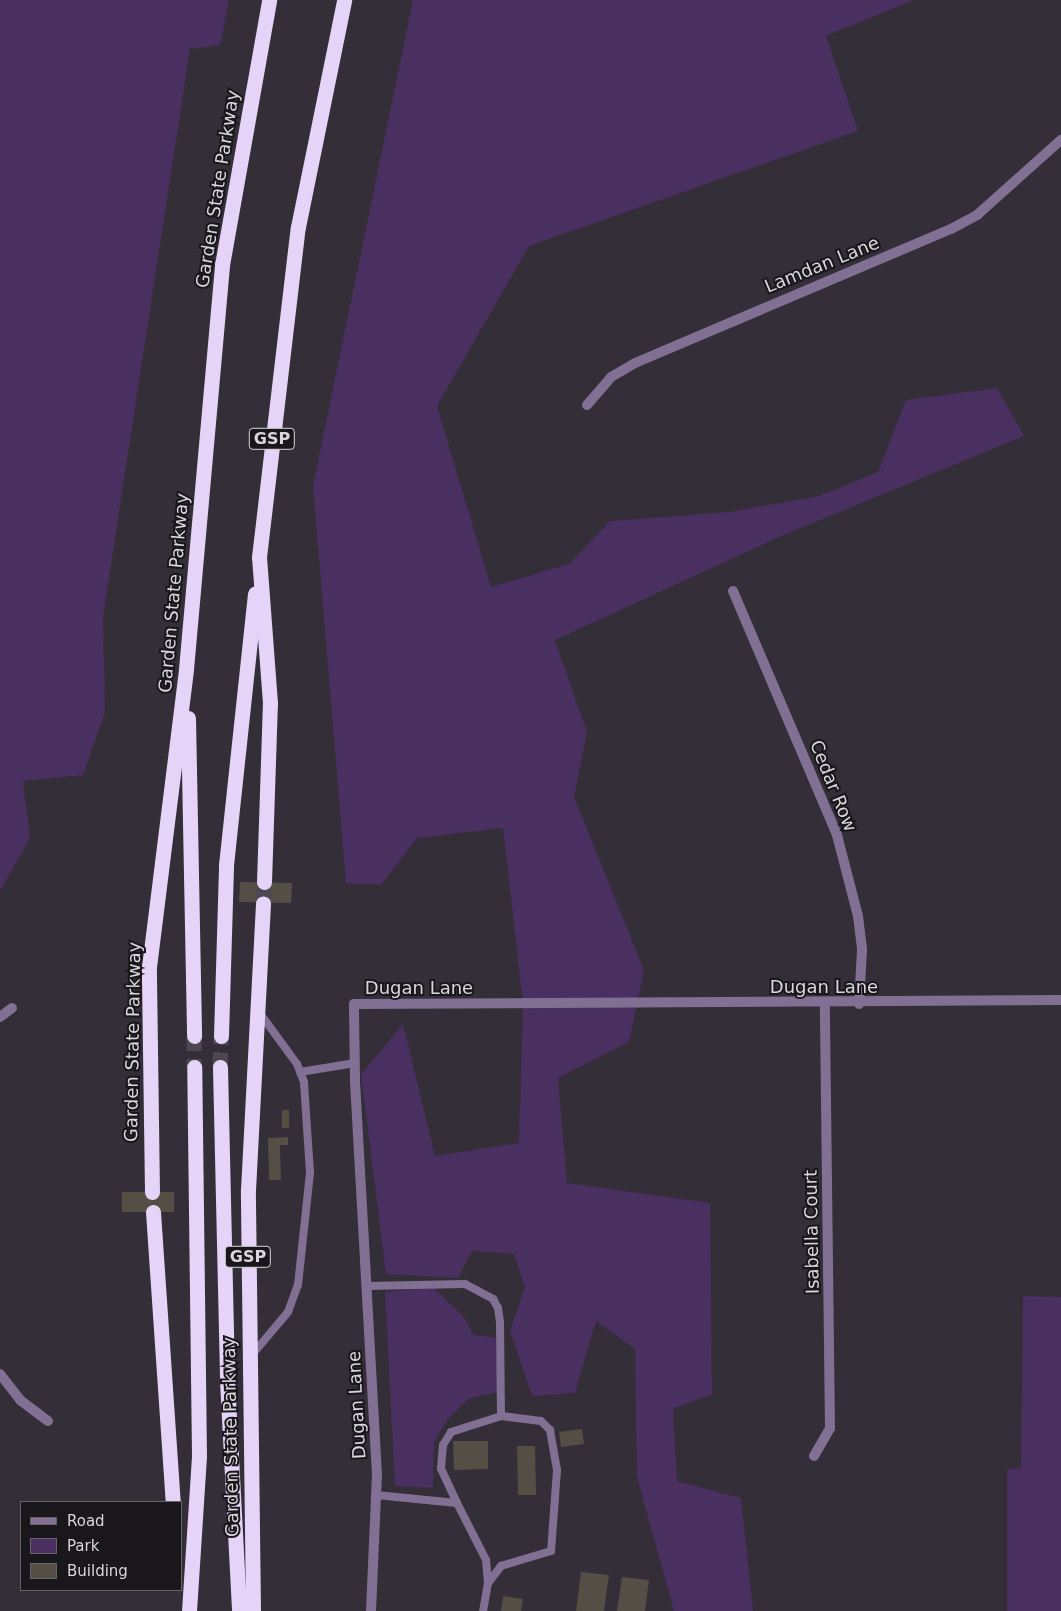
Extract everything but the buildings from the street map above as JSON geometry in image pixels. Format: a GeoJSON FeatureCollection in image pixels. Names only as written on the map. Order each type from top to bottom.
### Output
{"type":"FeatureCollection","features":[{"type":"Feature","properties":{"kind":"highway","name":"Garden State Parkway"},"geometry":{"type":"LineString","coordinates":[[152,1192],[149,967],[186,669],[222,265],[269,0]]}},
{"type":"Feature","properties":{"kind":"highway","name":"GSP"},"geometry":{"type":"LineString","coordinates":[[264,882],[270,703],[259,557],[298,227],[344,0]]}},
{"type":"Feature","properties":{"kind":"highway"},"geometry":{"type":"LineString","coordinates":[[220,1036],[226,865],[259,557]]}},
{"type":"Feature","properties":{"kind":"highway"},"geometry":{"type":"LineString","coordinates":[[186,669],[194,1036]]}},
{"type":"Feature","properties":{"kind":"highway","name":"Garden State Parkway"},"geometry":{"type":"LineString","coordinates":[[253,1611],[248,1359],[248,1190],[256,1009],[264,902]]}},
{"type":"Feature","properties":{"kind":"highway"},"geometry":{"type":"LineString","coordinates":[[189,1611],[199,1456],[194,1067]]}},
{"type":"Feature","properties":{"kind":"highway"},"geometry":{"type":"LineString","coordinates":[[220,1067],[227,1380],[239,1611]]}},
{"type":"Feature","properties":{"kind":"highway"},"geometry":{"type":"LineString","coordinates":[[153,1212],[173,1501]]}},
{"type":"Feature","properties":{"kind":"highway"},"geometry":{"type":"LineString","coordinates":[[180,1591],[181,1611]]}},
{"type":"Feature","properties":{"kind":"street","name":"Lamdan Lane"},"geometry":{"type":"LineString","coordinates":[[587,405],[611,377],[635,362],[951,229],[977,215],[1061,140]]}},
{"type":"Feature","properties":{"kind":"street","name":"Cedar Row"},"geometry":{"type":"LineString","coordinates":[[733,591],[837,835],[858,916],[862,950],[859,1004]]}},
{"type":"Feature","properties":{"kind":"street","name":"Dugan Lane"},"geometry":{"type":"LineString","coordinates":[[371,1611],[376,1496],[355,1063],[354,1004],[859,1004],[1061,1000]]}},
{"type":"Feature","properties":{"kind":"street","name":"Isabella Court"},"geometry":{"type":"LineString","coordinates":[[814,1456],[830,1428],[825,1004]]}},
{"type":"Feature","properties":{"kind":"street"},"geometry":{"type":"LineString","coordinates":[[0,1017],[12,1008]]}},
{"type":"Feature","properties":{"kind":"street"},"geometry":{"type":"LineString","coordinates":[[0,1374],[20,1400],[48,1421]]}},
{"type":"Feature","properties":{"kind":"lane"},"geometry":{"type":"LineString","coordinates":[[248,1359],[288,1312],[298,1285],[310,1172],[307,1101],[300,1072],[256,1009]]}},
{"type":"Feature","properties":{"kind":"lane"},"geometry":{"type":"LineString","coordinates":[[300,1072],[355,1063]]}},
{"type":"Feature","properties":{"kind":"lane"},"geometry":{"type":"LineString","coordinates":[[367,1286],[465,1284],[493,1300],[498,1308],[500,1323],[501,1416]]}},
{"type":"Feature","properties":{"kind":"lane"},"geometry":{"type":"LineString","coordinates":[[483,1611],[488,1583],[486,1560],[441,1468],[443,1445],[450,1432],[461,1426],[501,1416],[542,1421],[550,1430],[557,1470],[551,1551],[501,1566],[488,1583]]}},
{"type":"Feature","properties":{"kind":"lane"},"geometry":{"type":"LineString","coordinates":[[376,1496],[458,1503]]}},
{"type":"Feature","properties":{"kind":"green space"},"geometry":{"type":"Polygon","coordinates":[[[0,0],[229,0],[220,45],[190,49],[103,617],[105,712],[83,775],[23,781],[30,838],[0,891],[0,0]]]}},
{"type":"Feature","properties":{"kind":"green space"},"geometry":{"type":"Polygon","coordinates":[[[413,0],[914,0],[826,36],[858,131],[529,246],[437,406],[491,587],[569,564],[610,521],[729,512],[819,496],[878,472],[906,400],[997,388],[1024,436],[779,537],[555,640],[587,732],[574,797],[644,970],[629,1042],[558,1078],[567,1183],[710,1203],[712,1394],[673,1409],[677,1481],[741,1498],[753,1611],[674,1611],[637,1477],[635,1349],[596,1321],[575,1393],[532,1396],[510,1331],[525,1287],[514,1254],[472,1251],[458,1278],[386,1274],[361,1074],[403,1024],[435,1156],[519,1143],[523,1004],[503,828],[417,838],[381,885],[346,883],[313,486],[413,0]]]}},
{"type":"Feature","properties":{"kind":"green space"},"geometry":{"type":"Polygon","coordinates":[[[434,1288],[463,1316],[474,1335],[496,1338],[498,1392],[468,1399],[448,1419],[434,1442],[433,1488],[395,1486],[385,1292],[434,1288]]]}},
{"type":"Feature","properties":{"kind":"green space"},"geometry":{"type":"Polygon","coordinates":[[[1023,1296],[1061,1297],[1061,1611],[1007,1611],[1007,1469],[1021,1468],[1023,1296]]]}},
{"type":"Feature","properties":{"kind":"tunnel"},"geometry":{"type":"LineString","coordinates":[[263,903],[264,882]]}},
{"type":"Feature","properties":{"kind":"tunnel"},"geometry":{"type":"LineString","coordinates":[[194,1036],[194,1067]]}},
{"type":"Feature","properties":{"kind":"tunnel"},"geometry":{"type":"LineString","coordinates":[[220,1067],[221,1036]]}}]}
